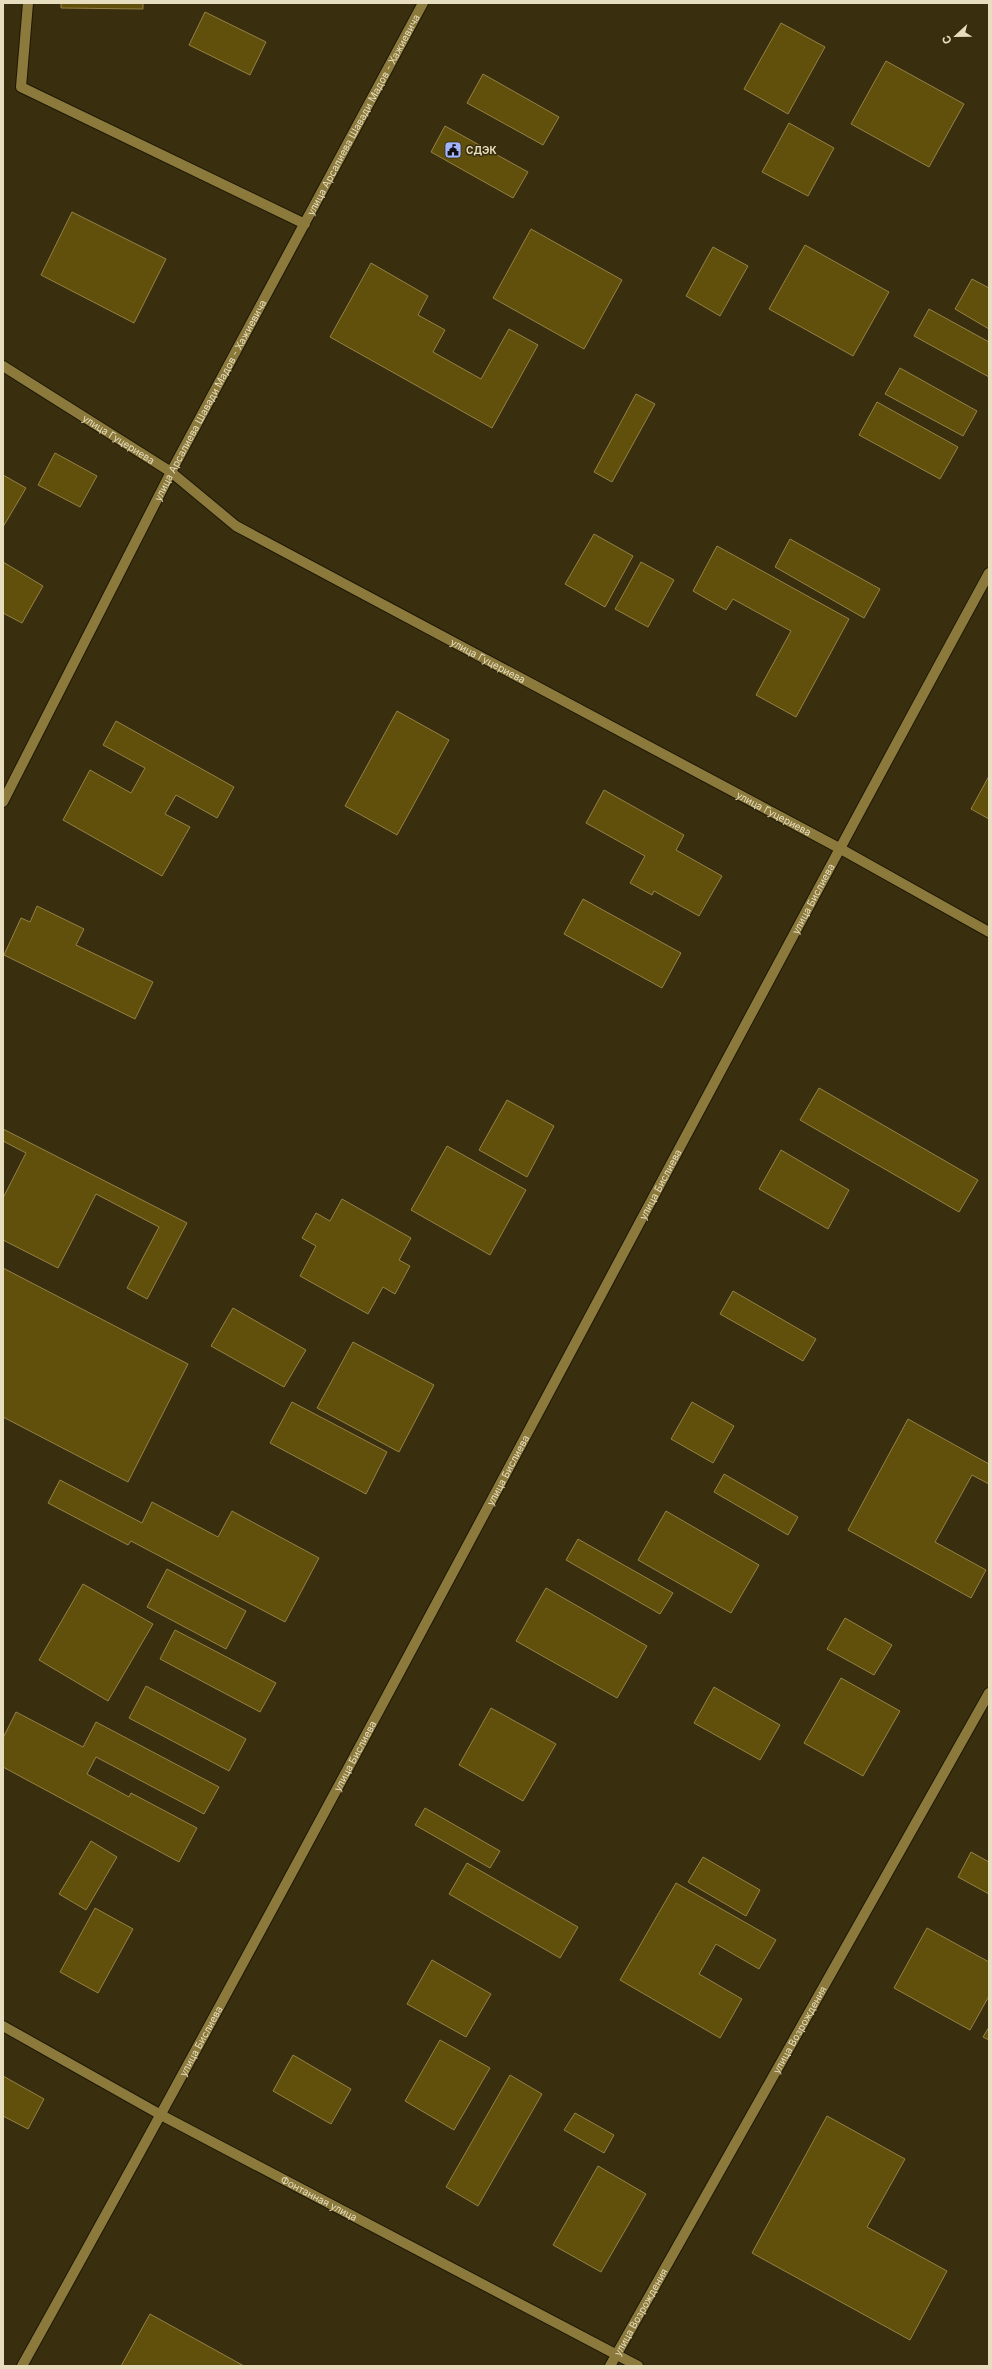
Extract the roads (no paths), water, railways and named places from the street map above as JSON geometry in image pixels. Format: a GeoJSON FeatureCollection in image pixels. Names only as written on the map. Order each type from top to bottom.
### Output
{"type":"FeatureCollection","features":[{"type":"Feature","properties":{"kind":"street"},"geometry":{"type":"LineString","coordinates":[[28,3],[21,87],[305,224]]}},
{"type":"Feature","properties":{"kind":"street","name":"улица Арсалиева Шавади Мадов - Хажиевича"},"geometry":{"type":"LineString","coordinates":[[3,802],[171,472],[423,3]]}},
{"type":"Feature","properties":{"kind":"street","name":"улица Гуцериева"},"geometry":{"type":"LineString","coordinates":[[3,366],[171,472],[236,526],[839,848],[989,932]]}},
{"type":"Feature","properties":{"kind":"street","name":"улица Бислиева"},"geometry":{"type":"LineString","coordinates":[[22,2366],[161,2115],[839,848],[989,572]]}},
{"type":"Feature","properties":{"kind":"street","name":"улица Возрождения"},"geometry":{"type":"LineString","coordinates":[[610,2366],[989,1693]]}},
{"type":"Feature","properties":{"kind":"street","name":"Фонтанная улица"},"geometry":{"type":"LineString","coordinates":[[3,2026],[161,2115],[638,2366]]}},
{"type":"Feature","properties":{"kind":"place","name":"СДЭК"},"geometry":{"type":"Point","coordinates":[453,150]}}]}
